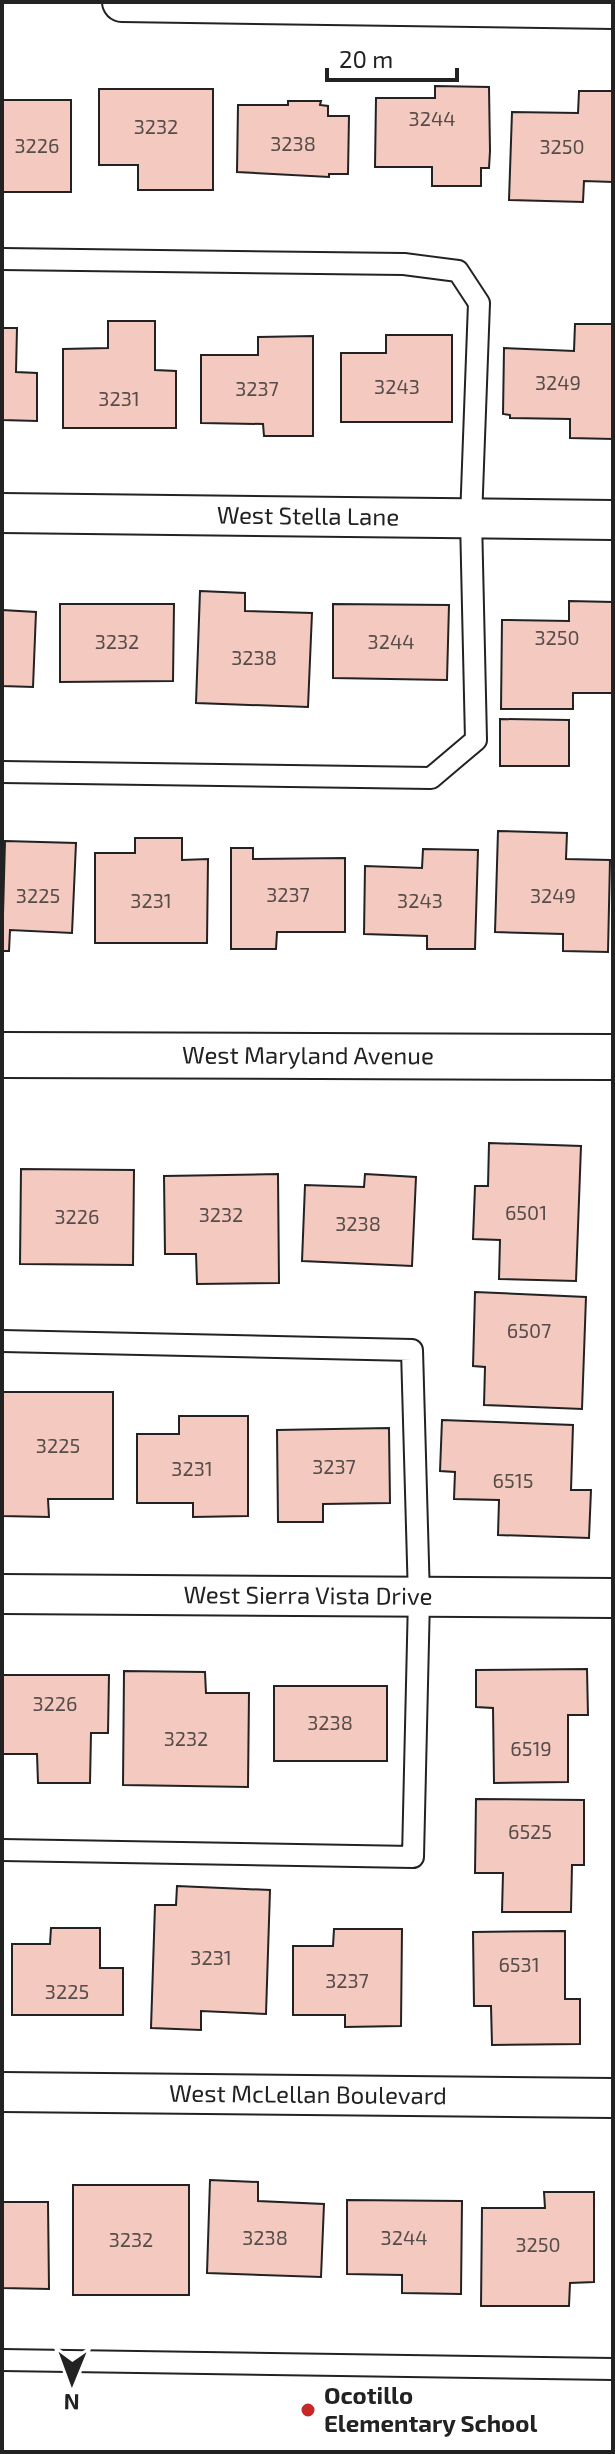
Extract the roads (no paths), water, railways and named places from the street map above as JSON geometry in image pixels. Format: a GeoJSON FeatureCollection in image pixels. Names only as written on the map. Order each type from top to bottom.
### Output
{"type":"FeatureCollection","features":[{"type":"Feature","properties":{"kind":"street"},"geometry":{"type":"LineString","coordinates":[[122,2],[613,9]]}},
{"type":"Feature","properties":{"kind":"street","name":"West Stella Lane"},"geometry":{"type":"LineString","coordinates":[[2,513],[613,520]]}},
{"type":"Feature","properties":{"kind":"street","name":"West Maryland Avenue"},"geometry":{"type":"LineString","coordinates":[[2,1055],[613,1057]]}},
{"type":"Feature","properties":{"kind":"street","name":"West Sierra Vista Drive"},"geometry":{"type":"LineString","coordinates":[[2,1594],[613,1598]]}},
{"type":"Feature","properties":{"kind":"street","name":"West McLellan Boulevard"},"geometry":{"type":"LineString","coordinates":[[2,2092],[613,2098]]}},
{"type":"Feature","properties":{"kind":"lane"},"geometry":{"type":"LineString","coordinates":[[2,259],[404,264],[458,271],[479,303],[471,519],[476,740],[431,778],[2,772]]}},
{"type":"Feature","properties":{"kind":"lane"},"geometry":{"type":"LineString","coordinates":[[2,1341],[412,1350],[419,1598],[413,1857],[2,1850]]}},
{"type":"Feature","properties":{"kind":"lane"},"geometry":{"type":"LineString","coordinates":[[2,2360],[613,2369]]}},
{"type":"Feature","properties":{"kind":"place","name":"Ocotillo Elementary School"},"geometry":{"type":"Point","coordinates":[308,2410]}}]}
